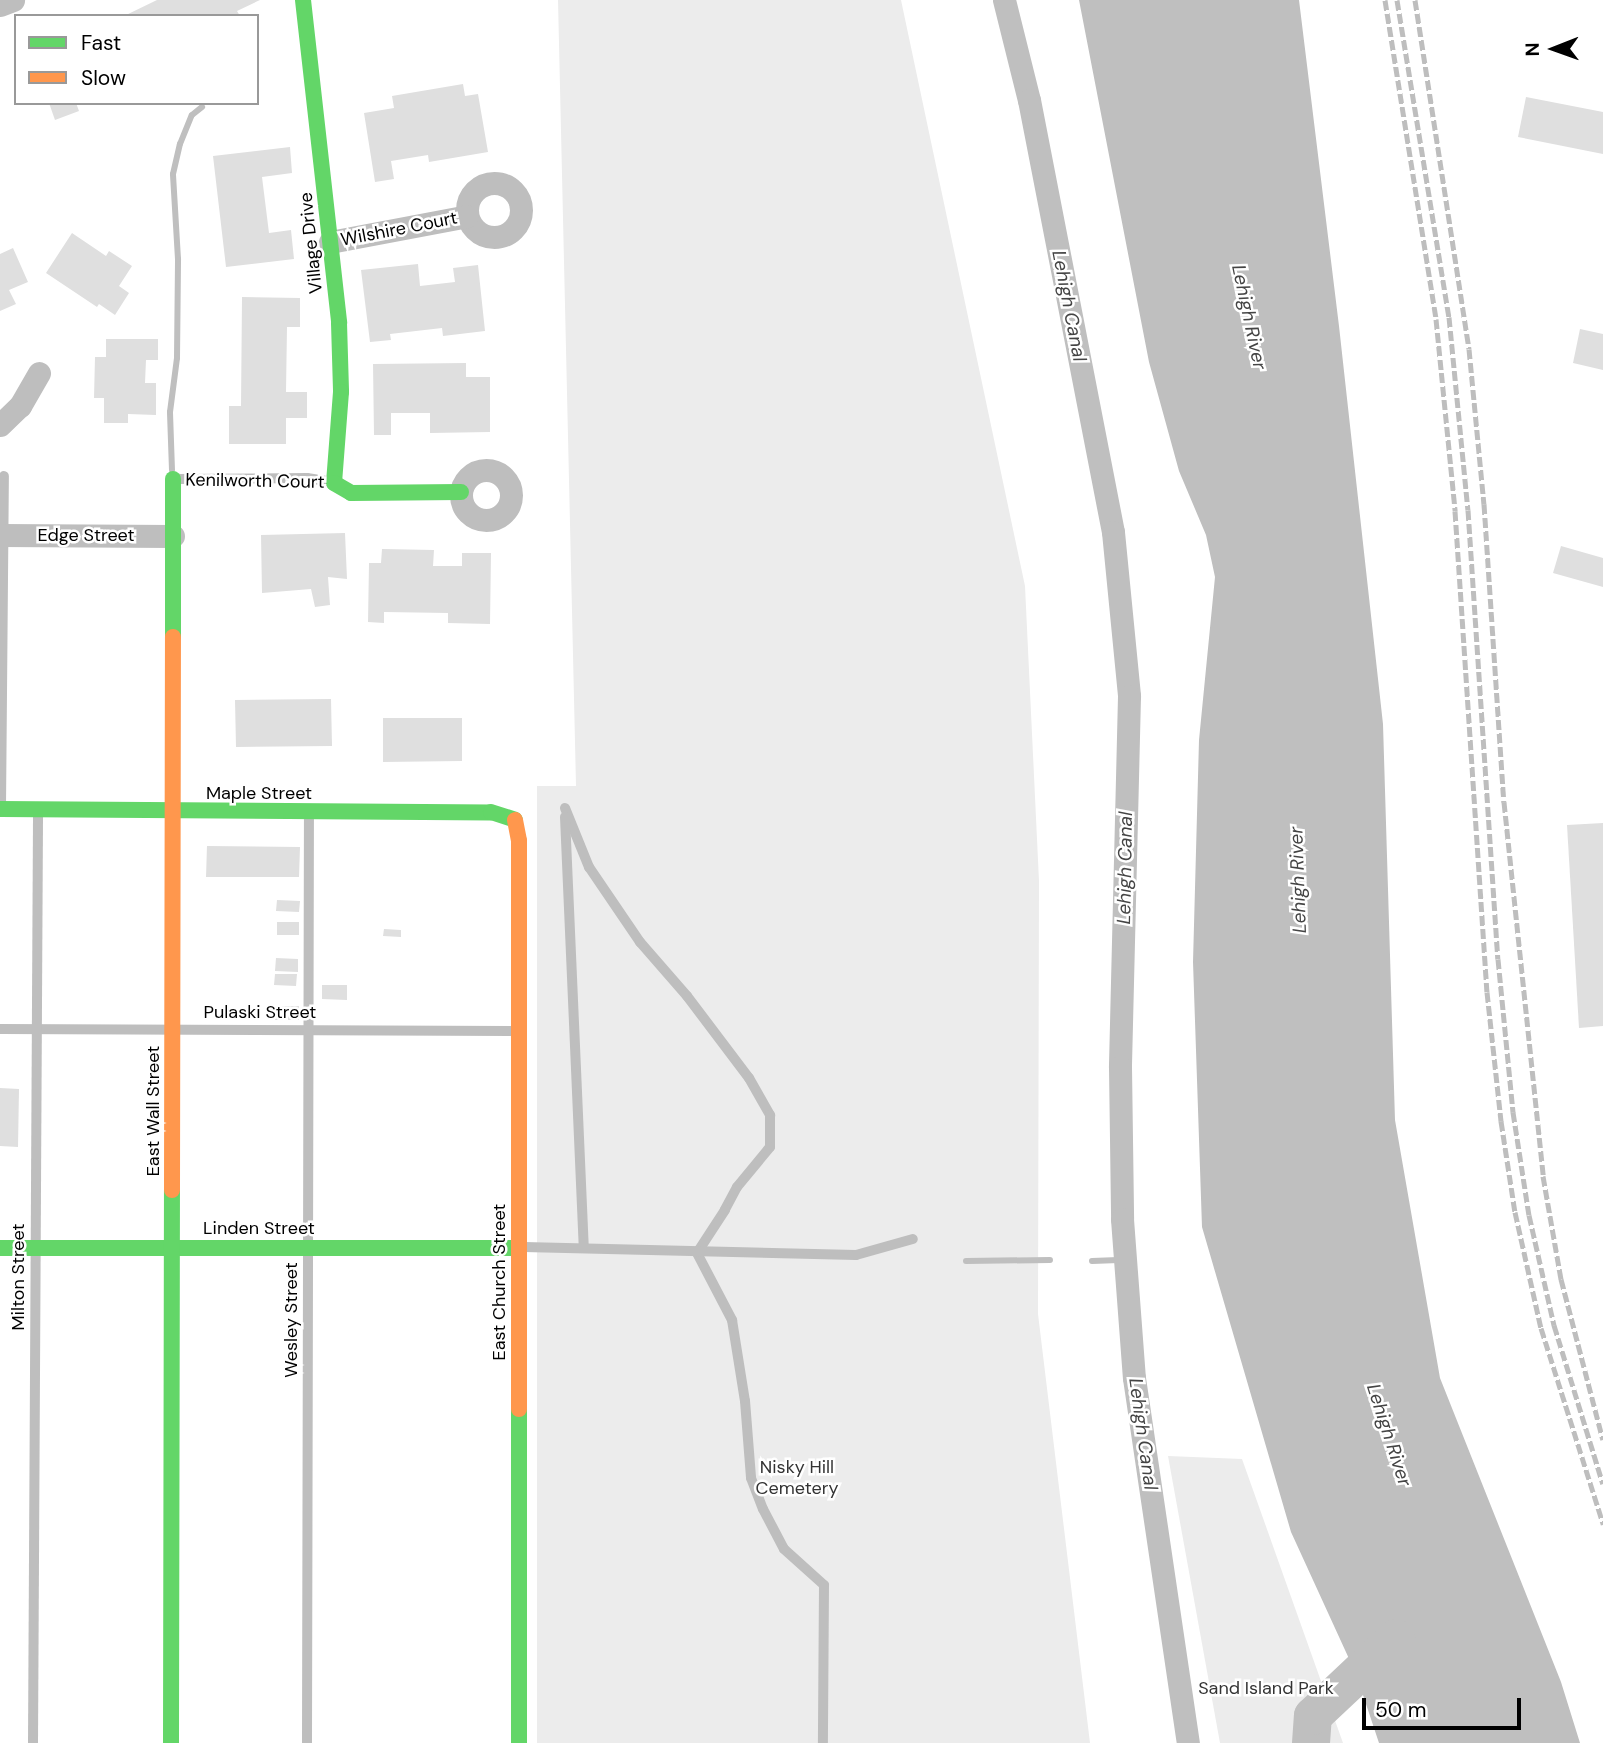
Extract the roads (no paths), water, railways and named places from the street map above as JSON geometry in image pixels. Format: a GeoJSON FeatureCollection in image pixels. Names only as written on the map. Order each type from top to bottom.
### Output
{"type":"FeatureCollection","features":[{"type":"Feature","properties":{"kind":"street"},"geometry":{"type":"LineString","coordinates":[[0,5],[13,0]]}},
{"type":"Feature","properties":{"kind":"street","name":"Village Drive"},"geometry":{"type":"LineString","coordinates":[[303,0],[339,323],[341,392],[334,483]]}},
{"type":"Feature","properties":{"kind":"street","name":"Wilshire Court"},"geometry":{"type":"LineString","coordinates":[[330,242],[467,216]]}},
{"type":"Feature","properties":{"kind":"street"},"geometry":{"type":"LineString","coordinates":[[0,425],[20,406],[39,373]]}},
{"type":"Feature","properties":{"kind":"street","name":"East Wall Street"},"geometry":{"type":"LineString","coordinates":[[171,1743],[173,479]]}},
{"type":"Feature","properties":{"kind":"street","name":"Kenilworth Court"},"geometry":{"type":"LineString","coordinates":[[334,483],[351,493],[461,492]]}},
{"type":"Feature","properties":{"kind":"street","name":"Edge Street"},"geometry":{"type":"LineString","coordinates":[[2,535],[173,536]]}},
{"type":"Feature","properties":{"kind":"street","name":"Maple Street"},"geometry":{"type":"LineString","coordinates":[[1,809],[309,813],[491,812],[516,820]]}},
{"type":"Feature","properties":{"kind":"street","name":"East Church Street"},"geometry":{"type":"LineString","coordinates":[[516,820],[519,841],[520,1031],[517,1248],[519,1743]]}},
{"type":"Feature","properties":{"kind":"street","name":"Linden Street"},"geometry":{"type":"LineString","coordinates":[[0,1248],[517,1248]]}},
{"type":"Feature","properties":{"kind":"lane"},"geometry":{"type":"LineString","coordinates":[[1,809],[4,476]]}},
{"type":"Feature","properties":{"kind":"lane","name":"Kenilworth Court"},"geometry":{"type":"LineString","coordinates":[[173,479],[307,478],[334,483]]}},
{"type":"Feature","properties":{"kind":"lane"},"geometry":{"type":"LineString","coordinates":[[584,1247],[565,808],[589,867],[640,942],[687,996],[748,1078],[770,1115],[770,1147],[737,1187],[697,1253]]}},
{"type":"Feature","properties":{"kind":"lane","name":"Milton Street"},"geometry":{"type":"LineString","coordinates":[[33,1743],[38,810]]}},
{"type":"Feature","properties":{"kind":"lane","name":"Wesley Street"},"geometry":{"type":"LineString","coordinates":[[307,1743],[309,813]]}},
{"type":"Feature","properties":{"kind":"lane","name":"Pulaski Street"},"geometry":{"type":"LineString","coordinates":[[0,1030],[520,1031]]}},
{"type":"Feature","properties":{"kind":"lane"},"geometry":{"type":"LineString","coordinates":[[517,1248],[584,1247],[697,1253],[856,1255],[914,1239]]}},
{"type":"Feature","properties":{"kind":"lane"},"geometry":{"type":"LineString","coordinates":[[697,1253],[732,1320],[745,1401],[751,1478],[763,1509],[784,1549],[824,1586],[823,1743]]}},
{"type":"Feature","properties":{"kind":"water","name":"Lehigh River"},"geometry":{"type":"Polygon","coordinates":[[[1079,0],[1299,0],[1339,326],[1383,724],[1395,1120],[1440,1378],[1561,1682],[1580,1743],[1379,1743],[1356,1674],[1291,1532],[1202,1227],[1193,962],[1199,740],[1215,577],[1206,535],[1179,471],[1149,362],[1079,0]]]}},
{"type":"Feature","properties":{"kind":"waterway","name":"Lehigh Canal"},"geometry":{"type":"LineString","coordinates":[[1004,0],[1029,100],[1113,532],[1129,696],[1120,1067],[1122,1219],[1134,1378],[1188,1743]]}},
{"type":"Feature","properties":{"kind":"waterway"},"geometry":{"type":"LineString","coordinates":[[172,470],[170,412],[177,358],[178,259],[173,174],[180,144],[192,115],[202,107]]}},
{"type":"Feature","properties":{"kind":"waterway"},"geometry":{"type":"LineString","coordinates":[[966,1261],[1050,1260]]}},
{"type":"Feature","properties":{"kind":"waterway"},"geometry":{"type":"LineString","coordinates":[[1092,1261],[1125,1260]]}},
{"type":"Feature","properties":{"kind":"waterway"},"geometry":{"type":"LineString","coordinates":[[1311,1743],[1313,1716],[1396,1638]]}},
{"type":"Feature","properties":{"kind":"railway"},"geometry":{"type":"LineString","coordinates":[[1385,0],[1436,319],[1455,511],[1487,992],[1501,1121],[1515,1212],[1541,1328],[1603,1524]]}},
{"type":"Feature","properties":{"kind":"railway"},"geometry":{"type":"LineString","coordinates":[[1397,0],[1449,317],[1468,510],[1498,959],[1513,1112],[1529,1215],[1554,1325],[1603,1484]]}},
{"type":"Feature","properties":{"kind":"railway"},"geometry":{"type":"LineString","coordinates":[[1415,0],[1469,349],[1484,504],[1504,802],[1543,1176],[1561,1279],[1603,1440]]}},
{"type":"Feature","properties":{"kind":"park label","name":"Nisky Hill Cemetery"},"geometry":{"type":"Point","coordinates":[797,1478]}},
{"type":"Feature","properties":{"kind":"park label","name":"Sand Island Park"},"geometry":{"type":"Point","coordinates":[1266,1688]}}]}
